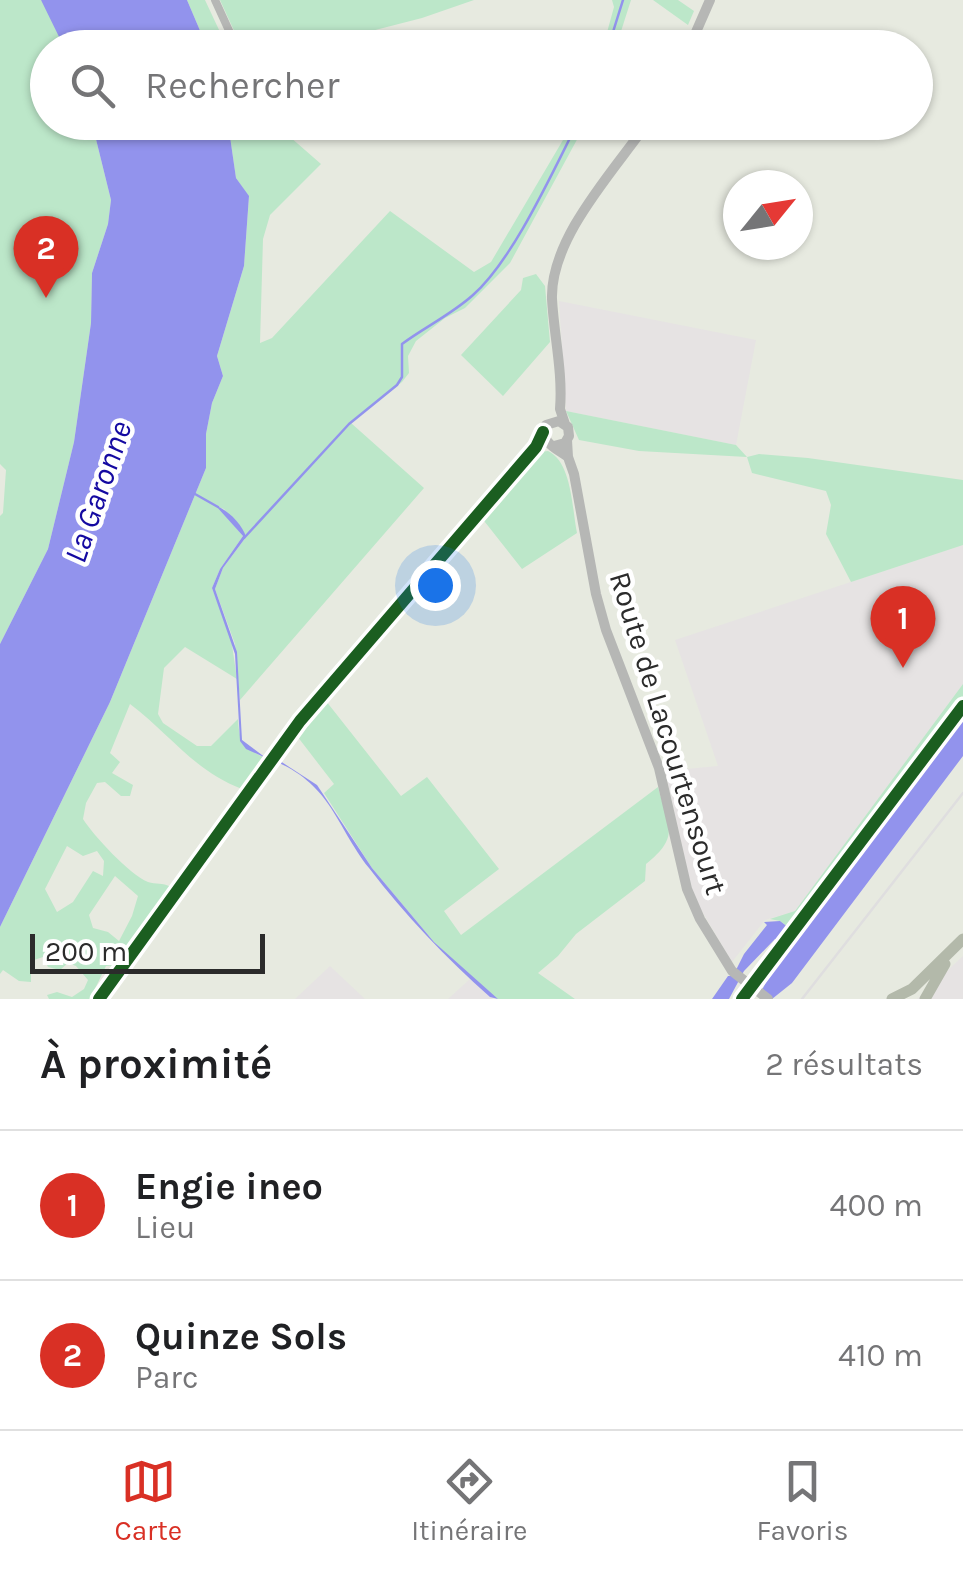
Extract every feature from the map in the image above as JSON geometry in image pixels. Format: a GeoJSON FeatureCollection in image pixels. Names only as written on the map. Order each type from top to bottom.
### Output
{"type":"FeatureCollection","features":[{"type":"Feature","properties":{"kind":"main road"},"geometry":{"type":"LineString","coordinates":[[697,30],[710,0]]}},
{"type":"Feature","properties":{"kind":"main road","name":"Route de Lacourtensourt"},"geometry":{"type":"LineString","coordinates":[[636,140],[572,232],[555,269],[552,300],[560,409],[569,432],[568,458],[601,612],[659,768],[687,889],[700,919],[736,974],[768,999]]}},
{"type":"Feature","properties":{"kind":"main road"},"geometry":{"type":"LineString","coordinates":[[100,999],[271,758],[419,579],[536,447],[560,409]]}},
{"type":"Feature","properties":{"kind":"main road"},"geometry":{"type":"LineString","coordinates":[[546,427],[559,421],[565,424]]}},
{"type":"Feature","properties":{"kind":"main road"},"geometry":{"type":"LineString","coordinates":[[546,427],[546,442],[568,458]]}},
{"type":"Feature","properties":{"kind":"main road"},"geometry":{"type":"LineString","coordinates":[[536,447],[567,440]]}},
{"type":"Feature","properties":{"kind":"main road"},"geometry":{"type":"LineString","coordinates":[[892,999],[961,948]]}},
{"type":"Feature","properties":{"kind":"main road"},"geometry":{"type":"LineString","coordinates":[[905,993],[922,999],[939,971],[961,948]]}},
{"type":"Feature","properties":{"kind":"street"},"geometry":{"type":"LineString","coordinates":[[215,0],[228,30]]}},
{"type":"Feature","properties":{"kind":"shaded area"},"geometry":{"type":"Polygon","coordinates":[[[559,301],[756,340],[736,445],[566,411],[559,301]]]}},
{"type":"Feature","properties":{"kind":"shaded area"},"geometry":{"type":"Polygon","coordinates":[[[963,545],[963,684],[795,911],[765,920],[732,962],[691,886],[665,771],[718,766],[675,640],[963,545]]]}},
{"type":"Feature","properties":{"kind":"shaded area"},"geometry":{"type":"Polygon","coordinates":[[[963,956],[963,999],[917,999],[963,956]]]}},
{"type":"Feature","properties":{"kind":"shaded area"},"geometry":{"type":"Polygon","coordinates":[[[330,966],[365,999],[295,999],[330,966]]]}},
{"type":"Feature","properties":{"kind":"shaded area"},"geometry":{"type":"Polygon","coordinates":[[[470,979],[493,999],[448,999],[470,979]]]}},
{"type":"Feature","properties":{"kind":"green space"},"geometry":{"type":"Polygon","coordinates":[[[0,0],[41,0],[56,30],[30,30],[30,140],[96,140],[111,200],[108,224],[92,273],[91,323],[74,442],[48,549],[0,644],[0,516],[6,470],[0,464],[0,0]]]}},
{"type":"Feature","properties":{"kind":"green space"},"geometry":{"type":"Polygon","coordinates":[[[187,0],[205,0],[219,30],[200,30],[187,0]]]}},
{"type":"Feature","properties":{"kind":"green space"},"geometry":{"type":"Polygon","coordinates":[[[220,0],[474,0],[375,30],[234,30],[220,0]]]}},
{"type":"Feature","properties":{"kind":"green space"},"geometry":{"type":"Polygon","coordinates":[[[612,0],[631,0],[621,30],[608,30],[612,0]]]}},
{"type":"Feature","properties":{"kind":"green space"},"geometry":{"type":"Polygon","coordinates":[[[653,0],[678,0],[694,11],[688,25],[653,0]]]}},
{"type":"Feature","properties":{"kind":"green space"},"geometry":{"type":"Polygon","coordinates":[[[230,140],[293,140],[321,164],[270,215],[263,239],[260,343],[272,338],[390,211],[474,272],[491,262],[563,140],[577,140],[510,263],[465,308],[416,341],[408,356],[409,373],[402,382],[351,423],[424,488],[240,700],[235,644],[215,589],[223,568],[246,537],[224,509],[218,507],[243,536],[220,569],[212,588],[231,638],[237,679],[185,647],[164,668],[158,714],[163,723],[197,746],[211,746],[238,719],[244,744],[266,758],[242,789],[196,762],[130,704],[110,753],[120,762],[112,773],[133,785],[130,796],[121,796],[105,782],[97,783],[86,803],[83,819],[131,871],[148,882],[171,887],[117,965],[106,966],[90,999],[49,999],[47,995],[57,992],[72,997],[84,989],[88,980],[76,966],[68,963],[60,970],[48,967],[43,957],[31,961],[31,982],[19,981],[3,970],[0,974],[0,927],[110,702],[206,468],[206,434],[223,376],[217,356],[244,266],[249,197],[236,178],[230,140]],[[67,846],[45,889],[57,912],[73,902],[93,871],[103,876],[104,861],[97,851],[83,856],[67,846]],[[115,876],[89,915],[93,928],[108,932],[119,941],[138,896],[115,876]]]}},
{"type":"Feature","properties":{"kind":"green space"},"geometry":{"type":"Polygon","coordinates":[[[536,274],[545,286],[550,342],[503,396],[461,355],[521,290],[523,278],[536,274]]]}},
{"type":"Feature","properties":{"kind":"green space"},"geometry":{"type":"Polygon","coordinates":[[[566,411],[736,445],[747,457],[639,451],[579,440],[566,411]]]}},
{"type":"Feature","properties":{"kind":"green space"},"geometry":{"type":"Polygon","coordinates":[[[548,451],[566,475],[577,533],[522,569],[481,517],[530,459],[548,451]]]}},
{"type":"Feature","properties":{"kind":"green space"},"geometry":{"type":"Polygon","coordinates":[[[759,454],[808,458],[963,480],[963,545],[851,582],[826,534],[831,505],[826,491],[752,473],[747,457],[759,454]]]}},
{"type":"Feature","properties":{"kind":"green space"},"geometry":{"type":"Polygon","coordinates":[[[963,684],[963,712],[795,938],[790,934],[792,930],[770,919],[795,911],[963,684]]]}},
{"type":"Feature","properties":{"kind":"green space"},"geometry":{"type":"Polygon","coordinates":[[[326,701],[401,796],[427,777],[499,869],[444,911],[461,935],[658,787],[668,821],[668,838],[646,864],[645,881],[576,934],[538,973],[575,999],[498,999],[489,994],[434,942],[372,868],[324,793],[334,784],[297,736],[326,701]]]}},
{"type":"Feature","properties":{"kind":"water"},"geometry":{"type":"Polygon","coordinates":[[[41,0],[187,0],[200,30],[56,30],[41,0]]]}},
{"type":"Feature","properties":{"kind":"water","name":"La Garonne"},"geometry":{"type":"Polygon","coordinates":[[[96,140],[230,140],[236,178],[249,196],[244,266],[217,356],[223,376],[206,434],[206,468],[110,702],[0,927],[0,644],[48,549],[74,442],[91,323],[92,273],[108,224],[111,200],[96,140]]]}},
{"type":"Feature","properties":{"kind":"water"},"geometry":{"type":"Polygon","coordinates":[[[216,506],[234,518],[246,537],[223,568],[215,589],[237,652],[242,740],[266,758],[246,749],[240,741],[235,654],[212,588],[220,569],[243,536],[216,506]]]}},
{"type":"Feature","properties":{"kind":"water"},"geometry":{"type":"Polygon","coordinates":[[[963,712],[963,756],[792,983],[772,999],[762,990],[791,942],[787,938],[784,943],[775,939],[744,971],[729,999],[712,999],[728,976],[733,976],[744,954],[767,925],[764,922],[780,921],[795,937],[963,712]]]}},
{"type":"Feature","properties":{"kind":"water"},"geometry":{"type":"Polygon","coordinates":[[[277,759],[317,785],[372,868],[434,942],[498,999],[490,997],[426,935],[369,868],[321,794],[277,759]]]}},
{"type":"Feature","properties":{"kind":"waterway"},"geometry":{"type":"LineString","coordinates":[[614,30],[623,0]]}},
{"type":"Feature","properties":{"kind":"waterway"},"geometry":{"type":"LineString","coordinates":[[244,538],[349,424],[397,385],[402,377],[402,344],[465,302],[488,280],[531,214],[569,140]]}},
{"type":"Feature","properties":{"kind":"waterway"},"geometry":{"type":"LineString","coordinates":[[195,494],[218,507]]}},
{"type":"Feature","properties":{"kind":"railway"},"geometry":{"type":"LineString","coordinates":[[802,999],[963,793]]}},
{"type":"Feature","properties":{"kind":"cycle path"},"geometry":{"type":"LineString","coordinates":[[99,999],[300,721],[536,447],[543,432]]}},
{"type":"Feature","properties":{"kind":"cycle path"},"geometry":{"type":"LineString","coordinates":[[742,999],[963,706]]}},
{"type":"Feature","properties":{"kind":"place","name":"Quinze Sols"},"geometry":{"type":"Point","coordinates":[46,298]}},
{"type":"Feature","properties":{"kind":"place","name":"Engie ineo"},"geometry":{"type":"Point","coordinates":[903,668]}}]}
